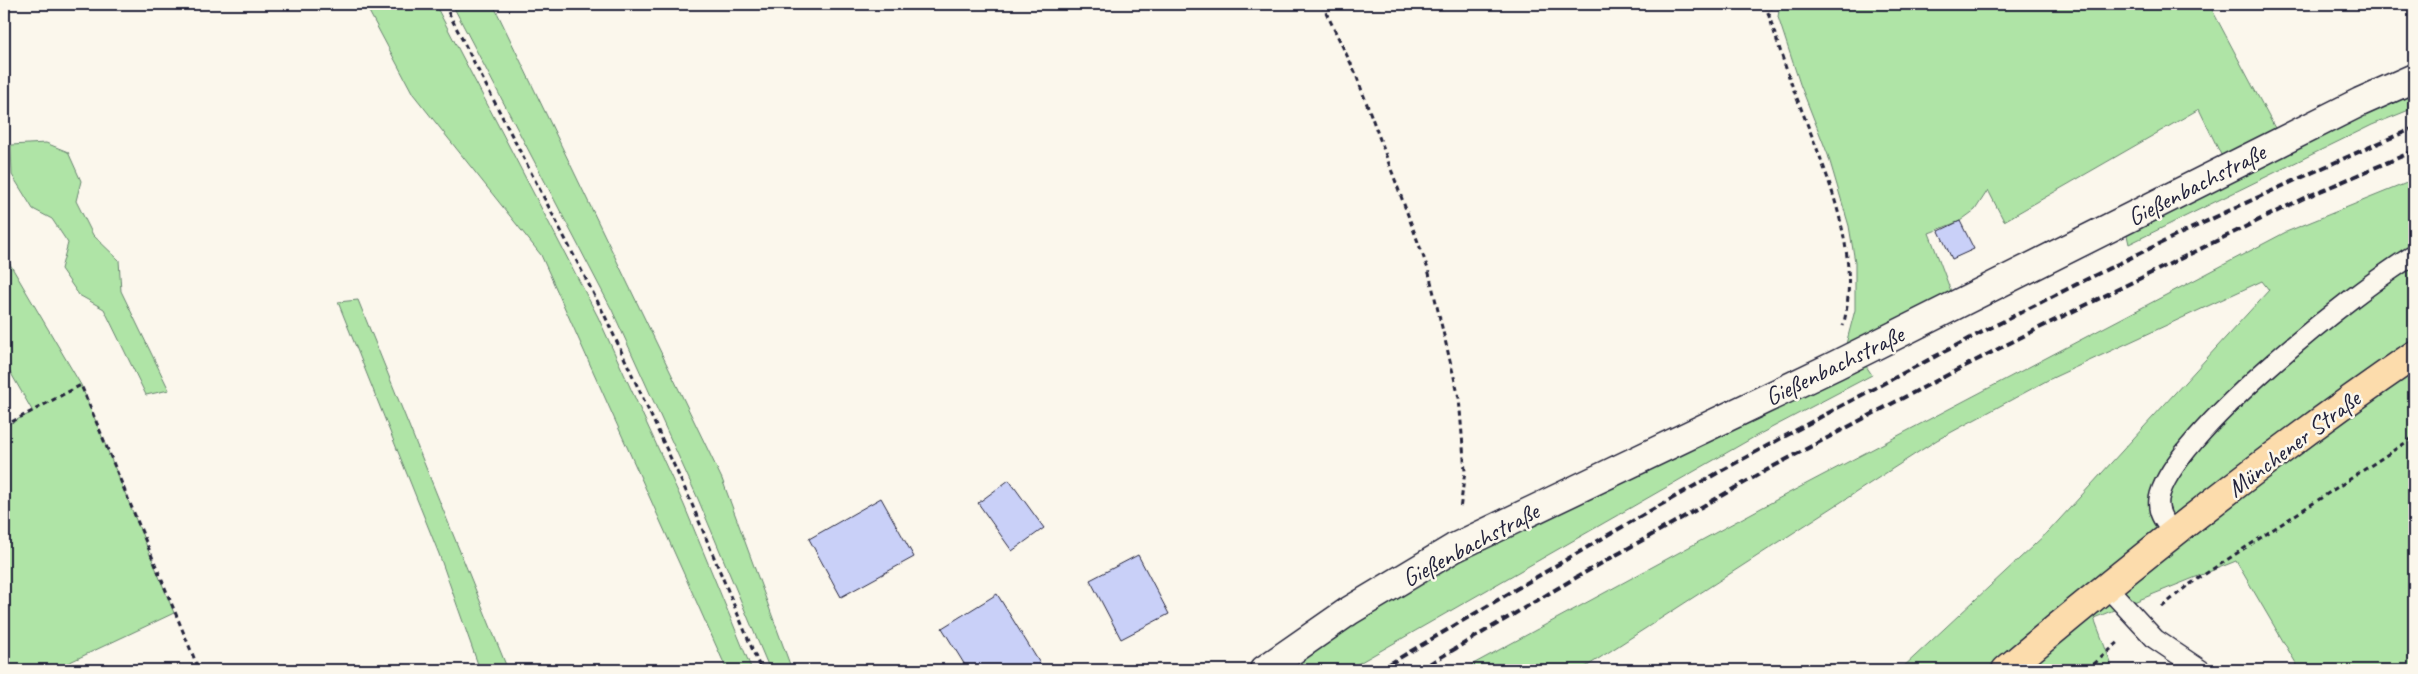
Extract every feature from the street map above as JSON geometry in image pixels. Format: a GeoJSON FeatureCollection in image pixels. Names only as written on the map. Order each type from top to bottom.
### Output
{"type":"FeatureCollection","features":[{"type":"Feature","properties":{"kind":"main road","name":"Münchener Straße"},"geometry":{"type":"LineString","coordinates":[[2006,670],[2173,532],[2348,401],[2414,355]]}},
{"type":"Feature","properties":{"kind":"street","name":"Gießenbachstraße"},"geometry":{"type":"LineString","coordinates":[[1264,670],[1349,611],[1454,548],[1836,366],[2360,102],[2414,78]]}},
{"type":"Feature","properties":{"kind":"lane"},"geometry":{"type":"LineString","coordinates":[[2173,532],[2160,517],[2159,498],[2167,479],[2190,446],[2269,368],[2333,312],[2414,255]]}},
{"type":"Feature","properties":{"kind":"lane"},"geometry":{"type":"LineString","coordinates":[[2106,586],[2155,639],[2200,670]]}},
{"type":"Feature","properties":{"kind":"path"},"geometry":{"type":"LineString","coordinates":[[444,4],[604,314],[691,502],[761,670]]}},
{"type":"Feature","properties":{"kind":"path"},"geometry":{"type":"LineString","coordinates":[[1322,4],[1355,72],[1428,269],[1460,398],[1465,471],[1454,548]]}},
{"type":"Feature","properties":{"kind":"path"},"geometry":{"type":"LineString","coordinates":[[1764,4],[1821,157],[1842,227],[1848,262],[1847,309],[1838,344],[1836,366]]}},
{"type":"Feature","properties":{"kind":"path"},"geometry":{"type":"LineString","coordinates":[[1769,16],[1771,4]]}},
{"type":"Feature","properties":{"kind":"path"},"geometry":{"type":"LineString","coordinates":[[4,426],[81,385],[199,670]]}},
{"type":"Feature","properties":{"kind":"path"},"geometry":{"type":"LineString","coordinates":[[2087,670],[2187,586],[2414,436]]}},
{"type":"Feature","properties":{"kind":"green space"},"geometry":{"type":"Polygon","coordinates":[[[365,4],[435,4],[598,317],[684,505],[752,670],[727,670],[541,255],[413,94],[365,4]]]}},
{"type":"Feature","properties":{"kind":"green space"},"geometry":{"type":"Polygon","coordinates":[[[452,4],[493,4],[722,479],[792,670],[770,670],[698,499],[612,310],[452,4]]]}},
{"type":"Feature","properties":{"kind":"green space"},"geometry":{"type":"Polygon","coordinates":[[[1780,4],[2209,4],[2277,132],[2223,159],[2199,109],[2004,221],[1988,190],[1975,210],[1960,221],[1929,233],[1952,294],[1845,348],[1855,310],[1855,262],[1849,226],[1828,155],[1800,84],[1778,17],[1780,4]]]}},
{"type":"Feature","properties":{"kind":"green space"},"geometry":{"type":"Polygon","coordinates":[[[2414,90],[2414,108],[2372,125],[2129,244],[2126,231],[2414,90]]]}},
{"type":"Feature","properties":{"kind":"green space"},"geometry":{"type":"Polygon","coordinates":[[[46,143],[68,152],[81,181],[76,201],[93,235],[119,260],[121,291],[169,390],[146,395],[104,309],[79,295],[61,269],[68,243],[52,219],[33,209],[12,175],[11,145],[46,143]]]}},
{"type":"Feature","properties":{"kind":"green space"},"geometry":{"type":"Polygon","coordinates":[[[2414,180],[2414,670],[2300,670],[2236,561],[2094,618],[2111,663],[2102,670],[1900,670],[2049,531],[2269,290],[2262,281],[2048,380],[1937,440],[1581,670],[1462,670],[1787,494],[2286,232],[2414,180]]]}},
{"type":"Feature","properties":{"kind":"green space"},"geometry":{"type":"Polygon","coordinates":[[[4,254],[81,385],[174,613],[53,670],[4,670],[4,426],[33,412],[4,361],[4,254]]]}},
{"type":"Feature","properties":{"kind":"green space"},"geometry":{"type":"Polygon","coordinates":[[[358,300],[508,670],[480,670],[439,554],[338,302],[358,300]]]}},
{"type":"Feature","properties":{"kind":"green space"},"geometry":{"type":"Polygon","coordinates":[[[1866,366],[1872,375],[1756,436],[1347,670],[1282,670],[1474,548],[1866,366]]]}},
{"type":"Feature","properties":{"kind":"building"},"geometry":{"type":"Polygon","coordinates":[[[1960,221],[1974,249],[1952,259],[1939,231],[1960,221]]]}},
{"type":"Feature","properties":{"kind":"building"},"geometry":{"type":"Polygon","coordinates":[[[1009,480],[1044,528],[1012,551],[978,503],[1009,480]]]}},
{"type":"Feature","properties":{"kind":"building"},"geometry":{"type":"Polygon","coordinates":[[[881,498],[914,557],[841,597],[809,539],[881,498]]]}},
{"type":"Feature","properties":{"kind":"building"},"geometry":{"type":"Polygon","coordinates":[[[1138,555],[1169,614],[1121,639],[1090,580],[1138,555]]]}},
{"type":"Feature","properties":{"kind":"building"},"geometry":{"type":"Polygon","coordinates":[[[997,594],[1044,670],[968,670],[942,628],[997,594]]]}},
{"type":"Feature","properties":{"kind":"railway"},"geometry":{"type":"LineString","coordinates":[[1379,670],[1668,501],[1765,447],[2005,320],[2249,201],[2414,128]]}},
{"type":"Feature","properties":{"kind":"railway"},"geometry":{"type":"LineString","coordinates":[[1419,670],[1570,581],[1774,466],[1897,401],[2039,328],[2304,198],[2414,151]]}}]}
